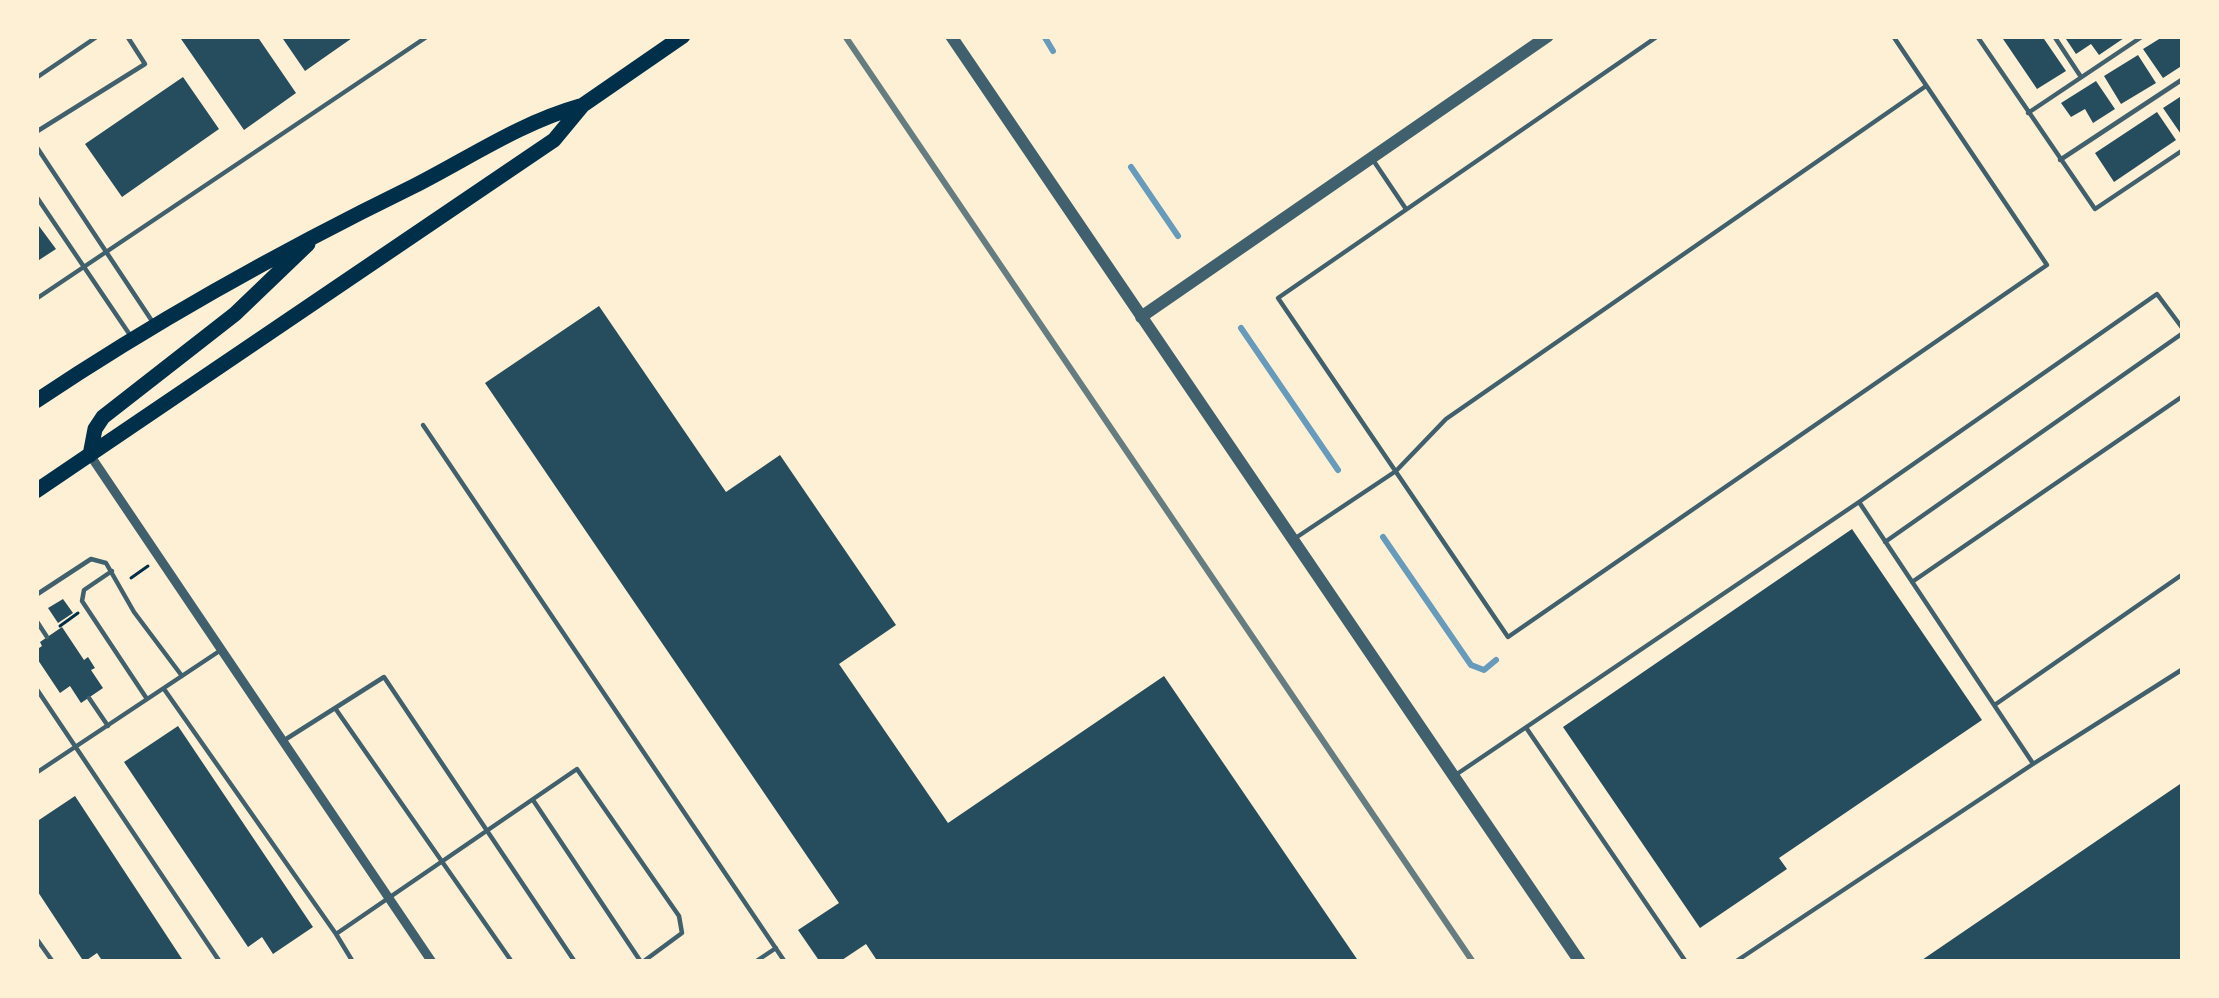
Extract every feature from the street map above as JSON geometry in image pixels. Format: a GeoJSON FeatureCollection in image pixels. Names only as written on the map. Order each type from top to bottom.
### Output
{"type":"FeatureCollection","features":[{"type":"Feature","properties":{"kind":"main road"},"geometry":{"type":"LineString","coordinates":[[36,490],[554,140],[583,105],[683,36]]}},
{"type":"Feature","properties":{"kind":"main road"},"geometry":{"type":"LineString","coordinates":[[36,401],[154,324],[323,229],[539,118],[583,105]]}},
{"type":"Feature","properties":{"kind":"main road"},"geometry":{"type":"LineString","coordinates":[[90,455],[95,429],[103,417],[236,314],[323,229]]}},
{"type":"Feature","properties":{"kind":"street"},"geometry":{"type":"LineString","coordinates":[[951,36],[1580,962]]}},
{"type":"Feature","properties":{"kind":"street"},"geometry":{"type":"LineString","coordinates":[[1142,317],[1548,36]]}},
{"type":"Feature","properties":{"kind":"street"},"geometry":{"type":"LineString","coordinates":[[90,455],[432,962]]}},
{"type":"Feature","properties":{"kind":"lane"},"geometry":{"type":"LineString","coordinates":[[36,78],[98,36]]}},
{"type":"Feature","properties":{"kind":"lane"},"geometry":{"type":"LineString","coordinates":[[36,132],[145,64],[128,36]]}},
{"type":"Feature","properties":{"kind":"lane"},"geometry":{"type":"LineString","coordinates":[[36,299],[428,36]]}},
{"type":"Feature","properties":{"kind":"lane"},"geometry":{"type":"LineString","coordinates":[[1641,36],[1647,44]]}},
{"type":"Feature","properties":{"kind":"lane"},"geometry":{"type":"LineString","coordinates":[[1658,36],[1278,298],[1508,637],[2047,265],[1893,36]]}},
{"type":"Feature","properties":{"kind":"lane"},"geometry":{"type":"LineString","coordinates":[[1977,36],[2095,209],[2183,150]]}},
{"type":"Feature","properties":{"kind":"lane"},"geometry":{"type":"LineString","coordinates":[[2054,36],[2081,77]]}},
{"type":"Feature","properties":{"kind":"lane"},"geometry":{"type":"LineString","coordinates":[[2028,113],[2143,36]]}},
{"type":"Feature","properties":{"kind":"lane"},"geometry":{"type":"LineString","coordinates":[[2060,160],[2183,79]]}},
{"type":"Feature","properties":{"kind":"lane"},"geometry":{"type":"LineString","coordinates":[[1293,540],[1396,470],[1446,419],[1926,85]]}},
{"type":"Feature","properties":{"kind":"lane"},"geometry":{"type":"LineString","coordinates":[[36,146],[154,324]]}},
{"type":"Feature","properties":{"kind":"lane"},"geometry":{"type":"LineString","coordinates":[[1371,158],[1406,209]]}},
{"type":"Feature","properties":{"kind":"lane"},"geometry":{"type":"LineString","coordinates":[[36,196],[132,338]]}},
{"type":"Feature","properties":{"kind":"lane"},"geometry":{"type":"LineString","coordinates":[[1454,776],[2157,294],[2183,331],[1885,542]]}},
{"type":"Feature","properties":{"kind":"lane"},"geometry":{"type":"LineString","coordinates":[[1912,582],[2183,396]]}},
{"type":"Feature","properties":{"kind":"lane"},"geometry":{"type":"LineString","coordinates":[[423,425],[785,962]]}},
{"type":"Feature","properties":{"kind":"lane"},"geometry":{"type":"LineString","coordinates":[[1859,502],[2033,764]]}},
{"type":"Feature","properties":{"kind":"lane"},"geometry":{"type":"LineString","coordinates":[[36,595],[91,560],[106,563],[145,628],[182,676]]}},
{"type":"Feature","properties":{"kind":"lane"},"geometry":{"type":"LineString","coordinates":[[112,572],[84,590],[82,602],[148,699]]}},
{"type":"Feature","properties":{"kind":"lane"},"geometry":{"type":"LineString","coordinates":[[1994,706],[2183,574]]}},
{"type":"Feature","properties":{"kind":"lane"},"geometry":{"type":"LineString","coordinates":[[36,620],[47,637]]}},
{"type":"Feature","properties":{"kind":"lane"},"geometry":{"type":"LineString","coordinates":[[36,773],[221,650]]}},
{"type":"Feature","properties":{"kind":"lane"},"geometry":{"type":"LineString","coordinates":[[1735,962],[2183,669]]}},
{"type":"Feature","properties":{"kind":"lane"},"geometry":{"type":"LineString","coordinates":[[283,741],[384,677],[575,962]]}},
{"type":"Feature","properties":{"kind":"lane"},"geometry":{"type":"LineString","coordinates":[[36,688],[220,962]]}},
{"type":"Feature","properties":{"kind":"lane"},"geometry":{"type":"LineString","coordinates":[[164,688],[353,962]]}},
{"type":"Feature","properties":{"kind":"lane"},"geometry":{"type":"LineString","coordinates":[[89,698],[107,726]]}},
{"type":"Feature","properties":{"kind":"lane"},"geometry":{"type":"LineString","coordinates":[[335,708],[512,962]]}},
{"type":"Feature","properties":{"kind":"lane"},"geometry":{"type":"LineString","coordinates":[[1526,727],[1686,962]]}},
{"type":"Feature","properties":{"kind":"lane"},"geometry":{"type":"LineString","coordinates":[[336,934],[388,897],[443,861],[532,800],[577,770],[679,916],[682,933],[642,961],[532,800]]}},
{"type":"Feature","properties":{"kind":"lane"},"geometry":{"type":"LineString","coordinates":[[36,938],[52,962]]}},
{"type":"Feature","properties":{"kind":"lane"},"geometry":{"type":"LineString","coordinates":[[755,962],[776,948]]}},
{"type":"Feature","properties":{"kind":"building"},"geometry":{"type":"Polygon","coordinates":[[[179,36],[257,36],[296,93],[244,130],[179,36]]]}},
{"type":"Feature","properties":{"kind":"building"},"geometry":{"type":"Polygon","coordinates":[[[281,36],[355,36],[305,71],[281,36]]]}},
{"type":"Feature","properties":{"kind":"building"},"geometry":{"type":"Polygon","coordinates":[[[2001,36],[2042,36],[2066,71],[2037,89],[2001,36]]]}},
{"type":"Feature","properties":{"kind":"building"},"geometry":{"type":"Polygon","coordinates":[[[2064,36],[2127,36],[2099,55],[2091,44],[2076,54],[2064,36]]]}},
{"type":"Feature","properties":{"kind":"building"},"geometry":{"type":"Polygon","coordinates":[[[2164,36],[2183,36],[2183,65],[2163,78],[2143,49],[2164,36]]]}},
{"type":"Feature","properties":{"kind":"building"},"geometry":{"type":"Polygon","coordinates":[[[2138,55],[2156,83],[2121,104],[2104,76],[2138,55]]]}},
{"type":"Feature","properties":{"kind":"building"},"geometry":{"type":"Polygon","coordinates":[[[183,77],[219,129],[122,197],[85,144],[183,77]]]}},
{"type":"Feature","properties":{"kind":"building"},"geometry":{"type":"Polygon","coordinates":[[[2096,81],[2115,109],[2093,123],[2085,109],[2071,117],[2061,103],[2096,81]]]}},
{"type":"Feature","properties":{"kind":"building"},"geometry":{"type":"Polygon","coordinates":[[[2183,95],[2183,137],[2163,108],[2183,95]]]}},
{"type":"Feature","properties":{"kind":"building"},"geometry":{"type":"Polygon","coordinates":[[[2157,112],[2176,140],[2114,182],[2095,153],[2157,112]]]}},
{"type":"Feature","properties":{"kind":"building"},"geometry":{"type":"Polygon","coordinates":[[[36,222],[56,249],[36,262],[36,222]]]}},
{"type":"Feature","properties":{"kind":"building"},"geometry":{"type":"Polygon","coordinates":[[[599,306],[726,492],[780,455],[896,625],[839,664],[948,823],[1164,676],[1359,962],[878,962],[866,944],[839,962],[820,962],[798,930],[839,903],[485,383],[599,306]]]}},
{"type":"Feature","properties":{"kind":"building"},"geometry":{"type":"Polygon","coordinates":[[[1852,529],[1982,720],[1779,858],[1787,869],[1700,928],[1563,727],[1852,529]]]}},
{"type":"Feature","properties":{"kind":"building"},"geometry":{"type":"Polygon","coordinates":[[[63,599],[73,613],[58,623],[48,608],[63,599]]]}},
{"type":"Feature","properties":{"kind":"building"},"geometry":{"type":"Polygon","coordinates":[[[62,627],[84,660],[88,657],[103,688],[81,703],[70,686],[60,693],[36,657],[40,642],[62,627]]]}},
{"type":"Feature","properties":{"kind":"building"},"geometry":{"type":"Polygon","coordinates":[[[178,726],[313,927],[273,954],[262,937],[248,947],[124,762],[178,726]]]}},
{"type":"Feature","properties":{"kind":"building"},"geometry":{"type":"Polygon","coordinates":[[[2183,782],[2183,962],[1919,962],[2183,782]]]}},
{"type":"Feature","properties":{"kind":"building"},"geometry":{"type":"Polygon","coordinates":[[[75,796],[184,962],[103,962],[97,953],[84,962],[36,889],[36,822],[75,796]]]}},
{"type":"Feature","properties":{"kind":"waterway"},"geometry":{"type":"LineString","coordinates":[[1044,36],[1053,51]]}},
{"type":"Feature","properties":{"kind":"waterway"},"geometry":{"type":"LineString","coordinates":[[1131,167],[1178,236]]}},
{"type":"Feature","properties":{"kind":"waterway"},"geometry":{"type":"LineString","coordinates":[[1241,328],[1338,470]]}},
{"type":"Feature","properties":{"kind":"waterway"},"geometry":{"type":"LineString","coordinates":[[1383,537],[1471,665],[1484,670],[1496,660]]}},
{"type":"Feature","properties":{"kind":"railway"},"geometry":{"type":"LineString","coordinates":[[845,36],[1473,962]]}}]}
